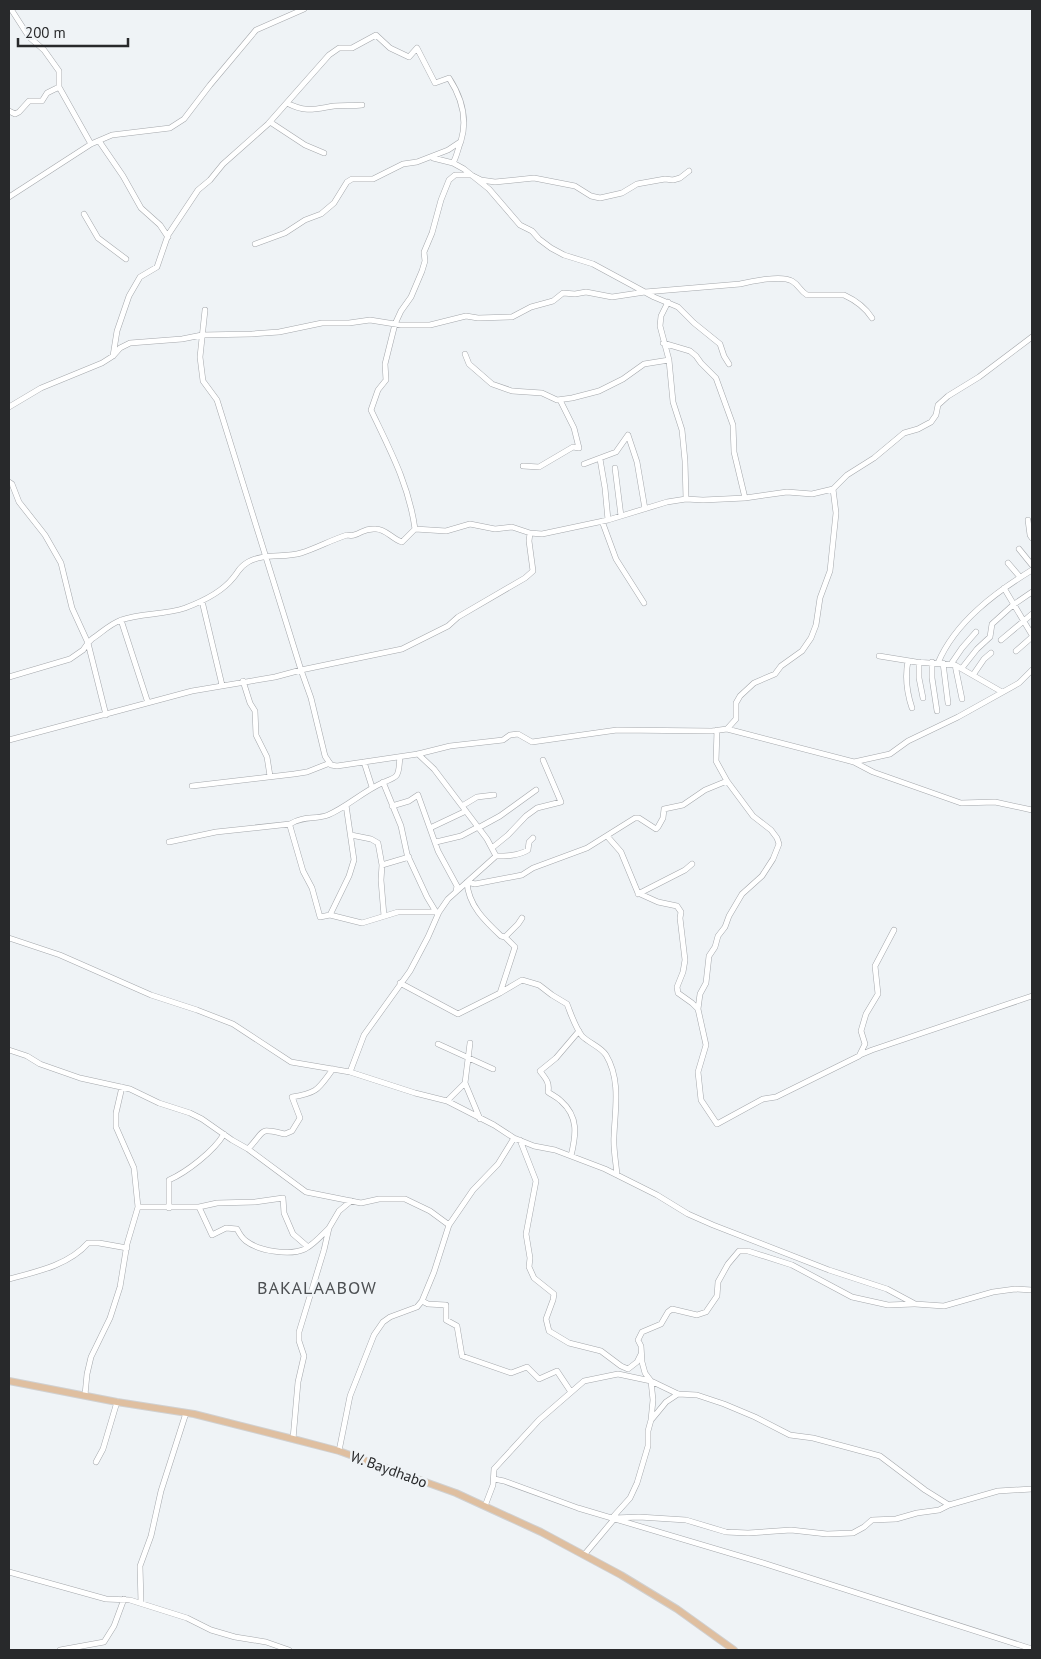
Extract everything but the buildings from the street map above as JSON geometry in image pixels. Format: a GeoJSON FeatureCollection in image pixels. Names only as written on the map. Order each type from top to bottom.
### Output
{"type":"FeatureCollection","features":[{"type":"Feature","properties":{"kind":"main road","name":"W. Baydhabo"},"geometry":{"type":"LineString","coordinates":[[9,1381],[186,1413],[293,1439],[339,1451],[456,1493],[540,1532],[621,1575],[678,1609],[734,1650]]}},
{"type":"Feature","properties":{"kind":"street"},"geometry":{"type":"LineString","coordinates":[[9,197],[92,144],[112,135],[170,128],[184,119],[256,30],[304,9]]}},
{"type":"Feature","properties":{"kind":"street"},"geometry":{"type":"LineString","coordinates":[[13,10],[29,36],[44,50],[59,71],[59,87],[92,144]]}},
{"type":"Feature","properties":{"kind":"street"},"geometry":{"type":"LineString","coordinates":[[113,356],[117,331],[129,296],[140,276],[157,267],[168,237],[198,190],[210,180],[223,164],[270,122],[329,55],[339,48],[352,48],[376,36],[390,48],[409,57],[417,48],[436,83],[449,78],[462,104],[464,132],[453,163]]}},
{"type":"Feature","properties":{"kind":"street"},"geometry":{"type":"LineString","coordinates":[[9,111],[15,114],[29,102],[42,101],[47,93],[59,87]]}},
{"type":"Feature","properties":{"kind":"street"},"geometry":{"type":"LineString","coordinates":[[287,103],[306,110],[362,105]]}},
{"type":"Feature","properties":{"kind":"street"},"geometry":{"type":"LineString","coordinates":[[270,122],[305,144],[324,153]]}},
{"type":"Feature","properties":{"kind":"street"},"geometry":{"type":"LineString","coordinates":[[99,141],[123,176],[141,208],[160,225],[168,237]]}},
{"type":"Feature","properties":{"kind":"street"},"geometry":{"type":"LineString","coordinates":[[255,244],[284,233],[306,220],[321,214],[334,203],[346,182],[352,179],[373,179],[403,164],[430,158],[454,147],[460,141]]}},
{"type":"Feature","properties":{"kind":"street"},"geometry":{"type":"LineString","coordinates":[[430,158],[453,163],[471,175],[489,189],[520,225],[532,231],[538,239],[551,248],[564,255],[593,264],[644,292],[678,307],[694,323],[718,341],[729,364]]}},
{"type":"Feature","properties":{"kind":"street"},"geometry":{"type":"LineString","coordinates":[[415,529],[412,510],[400,471],[371,410],[378,390],[386,380],[385,364],[395,324],[411,297],[422,271],[425,261],[424,252],[449,180],[455,175],[471,175],[481,180],[495,182],[534,178],[575,186],[591,196],[600,198],[622,193],[637,184],[665,179],[674,180],[689,171]]}},
{"type":"Feature","properties":{"kind":"street"},"geometry":{"type":"LineString","coordinates":[[84,214],[98,238],[126,259]]}},
{"type":"Feature","properties":{"kind":"street"},"geometry":{"type":"LineString","coordinates":[[9,407],[40,388],[102,363],[113,356],[120,348],[130,344],[202,335],[279,332],[322,323],[348,323],[370,320],[430,326],[466,316],[478,318],[512,317],[530,307],[553,301],[564,293],[586,292],[612,297],[644,292],[740,284],[755,280],[788,279],[796,284],[803,293],[832,296],[844,295],[867,310],[872,318]]}},
{"type":"Feature","properties":{"kind":"street"},"geometry":{"type":"LineString","coordinates":[[668,302],[661,316],[660,326],[668,360],[673,402],[682,430],[686,499]]}},
{"type":"Feature","properties":{"kind":"street"},"geometry":{"type":"LineString","coordinates":[[205,310],[200,357],[203,381],[217,400],[311,698],[321,742],[330,763],[337,766],[400,757],[450,746],[503,740],[518,734],[532,742],[617,730],[727,729],[854,762],[873,772],[960,803],[995,802],[1032,810]]}},
{"type":"Feature","properties":{"kind":"street"},"geometry":{"type":"LineString","coordinates":[[415,529],[446,532],[470,524],[495,529],[512,528],[542,534],[602,522],[666,502],[686,499],[745,498],[786,492],[812,494],[833,489],[847,475],[874,458],[904,433],[918,429],[931,422],[936,415],[938,405],[948,396],[978,377],[1032,337]]}},
{"type":"Feature","properties":{"kind":"street"},"geometry":{"type":"LineString","coordinates":[[663,343],[690,351],[716,378],[733,425],[734,452],[745,498]]}},
{"type":"Feature","properties":{"kind":"street"},"geometry":{"type":"LineString","coordinates":[[465,354],[469,364],[492,384],[512,391],[542,393],[557,400],[599,391],[623,379],[644,364],[668,360]]}},
{"type":"Feature","properties":{"kind":"street"},"geometry":{"type":"LineString","coordinates":[[523,466],[539,467],[573,447],[578,448],[574,428],[560,400]]}},
{"type":"Feature","properties":{"kind":"street"},"geometry":{"type":"LineString","coordinates":[[584,464],[616,452],[628,435],[637,462],[645,509]]}},
{"type":"Feature","properties":{"kind":"street"},"geometry":{"type":"LineString","coordinates":[[600,459],[608,520]]}},
{"type":"Feature","properties":{"kind":"street"},"geometry":{"type":"LineString","coordinates":[[615,468],[621,516]]}},
{"type":"Feature","properties":{"kind":"street"},"geometry":{"type":"LineString","coordinates":[[9,482],[12,484],[19,502],[44,535],[61,563],[72,608],[88,643],[106,715]]}},
{"type":"Feature","properties":{"kind":"street"},"geometry":{"type":"LineString","coordinates":[[727,729],[736,719],[736,703],[746,690],[762,679],[775,674],[781,666],[802,651],[811,638],[816,625],[820,598],[830,570],[836,519],[833,489]]}},
{"type":"Feature","properties":{"kind":"street"},"geometry":{"type":"LineString","coordinates":[[1028,520],[1032,538]]}},
{"type":"Feature","properties":{"kind":"street"},"geometry":{"type":"LineString","coordinates":[[602,522],[616,559],[644,603]]}},
{"type":"Feature","properties":{"kind":"street"},"geometry":{"type":"LineString","coordinates":[[9,677],[70,659],[83,650],[88,643],[121,620],[166,613],[185,608],[202,600],[216,593],[233,578],[239,568],[251,560],[299,554],[370,528],[381,529],[395,540],[402,542],[415,529]]}},
{"type":"Feature","properties":{"kind":"street"},"geometry":{"type":"LineString","coordinates":[[9,740],[192,691],[275,677],[402,648],[448,626],[458,617],[525,578],[532,571],[530,533]]}},
{"type":"Feature","properties":{"kind":"street"},"geometry":{"type":"LineString","coordinates":[[1019,549],[1032,565]]}},
{"type":"Feature","properties":{"kind":"street"},"geometry":{"type":"LineString","coordinates":[[1008,563],[1020,578]]}},
{"type":"Feature","properties":{"kind":"street"},"geometry":{"type":"LineString","coordinates":[[948,703],[941,663],[947,646],[963,625],[978,610],[1004,588],[1032,570]]}},
{"type":"Feature","properties":{"kind":"street"},"geometry":{"type":"LineString","coordinates":[[1004,588],[1032,636],[1016,651]]}},
{"type":"Feature","properties":{"kind":"street"},"geometry":{"type":"LineString","coordinates":[[962,668],[977,648],[990,637],[992,624],[1013,605],[1032,592]]}},
{"type":"Feature","properties":{"kind":"street"},"geometry":{"type":"LineString","coordinates":[[202,600],[222,685]]}},
{"type":"Feature","properties":{"kind":"street"},"geometry":{"type":"LineString","coordinates":[[1001,640],[1032,614]]}},
{"type":"Feature","properties":{"kind":"street"},"geometry":{"type":"LineString","coordinates":[[121,620],[148,703]]}},
{"type":"Feature","properties":{"kind":"street"},"geometry":{"type":"LineString","coordinates":[[962,699],[953,665],[962,648],[976,632]]}},
{"type":"Feature","properties":{"kind":"street"},"geometry":{"type":"LineString","coordinates":[[973,675],[991,653]]}},
{"type":"Feature","properties":{"kind":"street"},"geometry":{"type":"LineString","coordinates":[[879,656],[953,665],[962,668],[1002,692]]}},
{"type":"Feature","properties":{"kind":"street"},"geometry":{"type":"LineString","coordinates":[[908,661],[908,698],[912,708]]}},
{"type":"Feature","properties":{"kind":"street"},"geometry":{"type":"LineString","coordinates":[[919,662],[919,678],[923,698]]}},
{"type":"Feature","properties":{"kind":"street"},"geometry":{"type":"LineString","coordinates":[[932,662],[932,678],[937,711]]}},
{"type":"Feature","properties":{"kind":"street"},"geometry":{"type":"LineString","coordinates":[[854,762],[890,754],[908,741],[1019,683],[1032,670]]}},
{"type":"Feature","properties":{"kind":"street"},"geometry":{"type":"LineString","coordinates":[[243,681],[250,703],[255,711],[256,735],[267,757],[270,776]]}},
{"type":"Feature","properties":{"kind":"street"},"geometry":{"type":"LineString","coordinates":[[717,730],[716,761],[727,781],[753,816],[771,830],[779,844],[773,859],[762,876],[742,894],[725,927],[718,936],[715,947],[709,956],[708,976],[700,994],[698,1009],[706,1045],[698,1072],[701,1100],[717,1124],[763,1099],[776,1097],[872,1050],[1032,996]]}},
{"type":"Feature","properties":{"kind":"street"},"geometry":{"type":"LineString","coordinates":[[418,754],[434,769],[478,828],[496,856]]}},
{"type":"Feature","properties":{"kind":"street"},"geometry":{"type":"LineString","coordinates":[[169,842],[216,832],[290,824],[296,820],[326,816],[372,787],[396,776],[400,757]]}},
{"type":"Feature","properties":{"kind":"street"},"geometry":{"type":"LineString","coordinates":[[492,848],[537,808],[561,802],[543,760]]}},
{"type":"Feature","properties":{"kind":"street"},"geometry":{"type":"LineString","coordinates":[[364,762],[372,787]]}},
{"type":"Feature","properties":{"kind":"street"},"geometry":{"type":"LineString","coordinates":[[192,786],[307,772],[330,763]]}},
{"type":"Feature","properties":{"kind":"street"},"geometry":{"type":"LineString","coordinates":[[467,882],[475,884],[517,876],[587,848],[636,818],[656,828],[663,818],[666,808],[683,805],[705,790],[727,781]]}},
{"type":"Feature","properties":{"kind":"street"},"geometry":{"type":"LineString","coordinates":[[383,782],[401,826],[406,849],[437,912]]}},
{"type":"Feature","properties":{"kind":"street"},"geometry":{"type":"LineString","coordinates":[[436,842],[461,836],[478,828],[500,816],[536,790]]}},
{"type":"Feature","properties":{"kind":"street"},"geometry":{"type":"LineString","coordinates":[[392,806],[409,801],[418,795],[438,852],[458,886],[455,893]]}},
{"type":"Feature","properties":{"kind":"street"},"geometry":{"type":"LineString","coordinates":[[462,806],[477,797],[494,795]]}},
{"type":"Feature","properties":{"kind":"street"},"geometry":{"type":"LineString","coordinates":[[330,915],[354,860],[346,805]]}},
{"type":"Feature","properties":{"kind":"street"},"geometry":{"type":"LineString","coordinates":[[430,828],[466,812]]}},
{"type":"Feature","properties":{"kind":"street"},"geometry":{"type":"LineString","coordinates":[[290,824],[303,871],[312,888],[320,916],[330,915],[362,923],[398,912],[437,912]]}},
{"type":"Feature","properties":{"kind":"street"},"geometry":{"type":"LineString","coordinates":[[351,834],[371,839],[378,843],[382,865],[381,880],[384,916]]}},
{"type":"Feature","properties":{"kind":"street"},"geometry":{"type":"LineString","coordinates":[[607,836],[621,852],[638,894],[680,908],[682,912],[680,918],[685,960],[677,987],[678,993],[698,1009]]}},
{"type":"Feature","properties":{"kind":"street"},"geometry":{"type":"LineString","coordinates":[[350,1072],[364,1035],[410,970],[428,937],[437,912],[448,899],[496,856],[523,853],[528,850],[529,842],[533,838]]}},
{"type":"Feature","properties":{"kind":"street"},"geometry":{"type":"LineString","coordinates":[[382,865],[409,856]]}},
{"type":"Feature","properties":{"kind":"street"},"geometry":{"type":"LineString","coordinates":[[638,894],[686,870],[692,864]]}},
{"type":"Feature","properties":{"kind":"street"},"geometry":{"type":"LineString","coordinates":[[467,882],[467,890],[472,904],[495,931],[505,937],[515,947],[500,994]]}},
{"type":"Feature","properties":{"kind":"street"},"geometry":{"type":"LineString","coordinates":[[505,937],[522,918]]}},
{"type":"Feature","properties":{"kind":"street"},"geometry":{"type":"LineString","coordinates":[[859,1056],[865,1044],[861,1031],[866,1014],[878,994],[875,966],[894,930]]}},
{"type":"Feature","properties":{"kind":"street"},"geometry":{"type":"LineString","coordinates":[[9,938],[60,955],[151,995],[233,1024],[291,1062],[350,1072],[415,1093],[447,1101],[494,1125],[514,1138],[534,1146],[555,1150],[617,1174],[688,1214],[829,1270],[887,1289],[915,1304]]}},
{"type":"Feature","properties":{"kind":"street"},"geometry":{"type":"LineString","coordinates":[[400,983],[458,1014],[500,994],[522,980],[539,984],[552,995],[568,1004],[583,1037],[603,1052],[612,1069],[616,1092],[614,1136],[617,1174]]}},
{"type":"Feature","properties":{"kind":"street"},"geometry":{"type":"LineString","coordinates":[[571,1156],[576,1137],[572,1114],[548,1092],[547,1080],[540,1071],[556,1058],[579,1031]]}},
{"type":"Feature","properties":{"kind":"street"},"geometry":{"type":"LineString","coordinates":[[470,1043],[465,1084],[480,1119]]}},
{"type":"Feature","properties":{"kind":"street"},"geometry":{"type":"LineString","coordinates":[[438,1044],[494,1068]]}},
{"type":"Feature","properties":{"kind":"street"},"geometry":{"type":"LineString","coordinates":[[9,1050],[27,1056],[40,1064],[80,1078],[122,1087],[146,1096],[159,1104],[190,1113],[248,1150],[306,1192],[361,1203],[379,1198],[405,1199],[430,1211],[449,1225]]}},
{"type":"Feature","properties":{"kind":"street"},"geometry":{"type":"LineString","coordinates":[[248,1150],[263,1131],[267,1129],[285,1134],[292,1131],[300,1118],[292,1097],[308,1095],[320,1088],[332,1069]]}},
{"type":"Feature","properties":{"kind":"street"},"geometry":{"type":"LineString","coordinates":[[447,1101],[465,1084]]}},
{"type":"Feature","properties":{"kind":"street"},"geometry":{"type":"LineString","coordinates":[[84,1395],[92,1357],[110,1318],[120,1287],[127,1248],[138,1207],[134,1168],[116,1127],[116,1113],[122,1087]]}},
{"type":"Feature","properties":{"kind":"street"},"geometry":{"type":"LineString","coordinates":[[169,1208],[169,1180],[179,1176],[220,1141],[224,1134]]}},
{"type":"Feature","properties":{"kind":"street"},"geometry":{"type":"LineString","coordinates":[[339,1451],[350,1396],[374,1335],[383,1322],[390,1317],[417,1307],[422,1301],[449,1225],[473,1190],[498,1164],[514,1138]]}},
{"type":"Feature","properties":{"kind":"street"},"geometry":{"type":"LineString","coordinates":[[520,1140],[536,1181],[526,1234],[530,1258],[529,1267],[534,1278],[554,1294],[546,1319],[548,1331],[569,1343],[601,1351],[628,1369]]}},
{"type":"Feature","properties":{"kind":"street"},"geometry":{"type":"LineString","coordinates":[[138,1207],[199,1207],[217,1203],[255,1202],[284,1198],[284,1214],[293,1234],[308,1247]]}},
{"type":"Feature","properties":{"kind":"street"},"geometry":{"type":"LineString","coordinates":[[293,1439],[298,1382],[304,1356],[298,1341],[299,1332],[330,1228],[339,1211],[351,1201]]}},
{"type":"Feature","properties":{"kind":"street"},"geometry":{"type":"LineString","coordinates":[[199,1207],[212,1235],[226,1228],[237,1229],[245,1241],[271,1252],[296,1252],[308,1247],[330,1228]]}},
{"type":"Feature","properties":{"kind":"street"},"geometry":{"type":"LineString","coordinates":[[9,1279],[31,1274],[61,1262],[80,1253],[88,1243],[127,1248]]}},
{"type":"Feature","properties":{"kind":"street"},"geometry":{"type":"LineString","coordinates":[[584,1556],[630,1498],[637,1483],[648,1446],[648,1431],[653,1400],[651,1381],[645,1373],[642,1362],[642,1352],[638,1340],[640,1335],[646,1330],[661,1324],[672,1309],[687,1311],[697,1315],[706,1312],[717,1296],[718,1282],[728,1264],[739,1251],[748,1251],[792,1265],[852,1297],[888,1305],[944,1306],[993,1292],[1015,1289],[1032,1290]]}},
{"type":"Feature","properties":{"kind":"street"},"geometry":{"type":"LineString","coordinates":[[422,1301],[428,1304],[446,1306],[446,1320],[457,1326],[462,1356],[510,1373],[527,1367],[539,1379],[556,1371],[571,1392]]}},
{"type":"Feature","properties":{"kind":"street"},"geometry":{"type":"LineString","coordinates":[[485,1506],[494,1479],[494,1469],[539,1420],[584,1381],[618,1374],[628,1369],[637,1362],[642,1352]]}},
{"type":"Feature","properties":{"kind":"street"},"geometry":{"type":"LineString","coordinates":[[618,1374],[651,1381],[678,1394],[697,1395],[724,1404],[790,1435],[812,1438],[880,1456],[925,1490],[949,1505]]}},
{"type":"Feature","properties":{"kind":"street"},"geometry":{"type":"LineString","coordinates":[[651,1420],[666,1402],[678,1394]]}},
{"type":"Feature","properties":{"kind":"street"},"geometry":{"type":"LineString","coordinates":[[96,1462],[103,1449],[117,1402]]}},
{"type":"Feature","properties":{"kind":"street"},"geometry":{"type":"LineString","coordinates":[[141,1603],[140,1566],[186,1413]]}},
{"type":"Feature","properties":{"kind":"street"},"geometry":{"type":"LineString","coordinates":[[494,1479],[578,1508],[1032,1649]]}},
{"type":"Feature","properties":{"kind":"street"},"geometry":{"type":"LineString","coordinates":[[614,1518],[639,1517],[686,1520],[726,1532],[748,1533],[791,1530],[827,1534],[852,1533],[864,1528],[872,1520],[896,1519],[917,1513],[939,1510],[949,1505],[998,1491],[1032,1489]]}},
{"type":"Feature","properties":{"kind":"street"},"geometry":{"type":"LineString","coordinates":[[9,1572],[106,1599],[124,1599],[141,1603],[187,1618],[211,1630],[235,1637],[266,1642],[290,1650]]}},
{"type":"Feature","properties":{"kind":"street"},"geometry":{"type":"LineString","coordinates":[[60,1650],[104,1642],[114,1626],[124,1599]]}},
{"type":"Feature","properties":{"kind":"district","name":"BAKALAABOW"},"geometry":{"type":"Point","coordinates":[317,1287]}}]}
